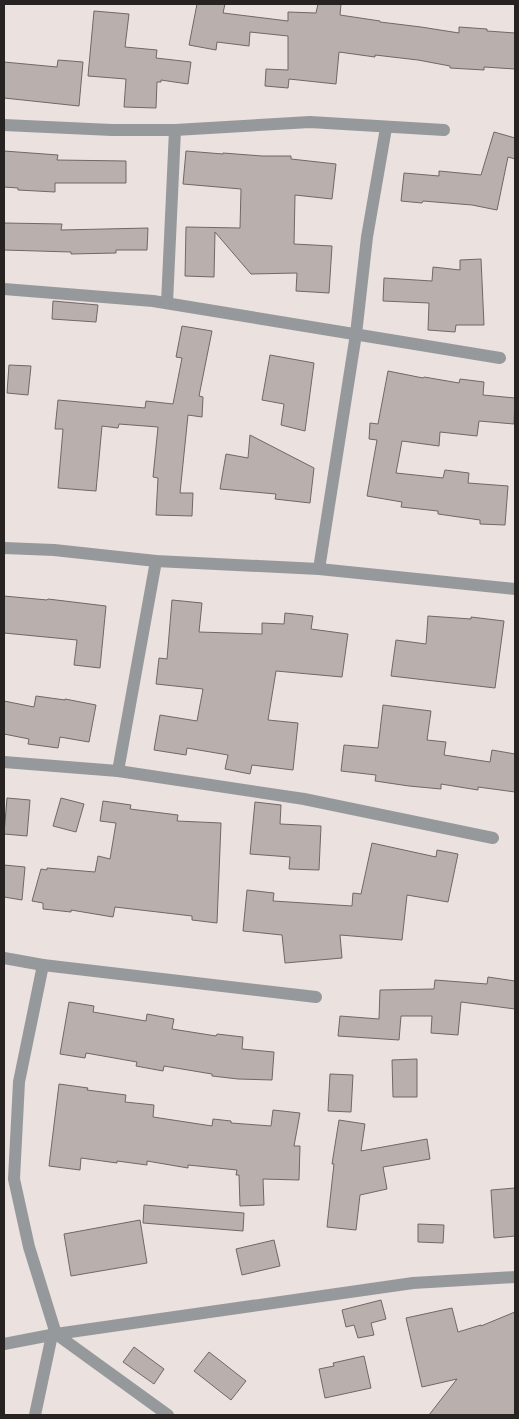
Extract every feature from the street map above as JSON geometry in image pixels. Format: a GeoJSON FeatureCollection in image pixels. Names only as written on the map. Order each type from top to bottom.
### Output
{"type":"FeatureCollection","features":[{"type":"Feature","properties":{"kind":"street"},"geometry":{"type":"LineString","coordinates":[[4,126],[175,130],[310,122],[444,130]]}},
{"type":"Feature","properties":{"kind":"street"},"geometry":{"type":"LineString","coordinates":[[319,569],[356,334],[367,237],[386,128]]}},
{"type":"Feature","properties":{"kind":"street"},"geometry":{"type":"LineString","coordinates":[[167,303],[175,130]]}},
{"type":"Feature","properties":{"kind":"street"},"geometry":{"type":"LineString","coordinates":[[4,289],[153,300],[500,358]]}},
{"type":"Feature","properties":{"kind":"street"},"geometry":{"type":"LineString","coordinates":[[4,548],[54,550],[156,561],[319,569],[515,589]]}},
{"type":"Feature","properties":{"kind":"street"},"geometry":{"type":"LineString","coordinates":[[118,771],[156,561]]}},
{"type":"Feature","properties":{"kind":"street"},"geometry":{"type":"LineString","coordinates":[[4,762],[118,771],[304,799],[492,838]]}},
{"type":"Feature","properties":{"kind":"street"},"geometry":{"type":"LineString","coordinates":[[4,958],[43,965],[316,997]]}},
{"type":"Feature","properties":{"kind":"street"},"geometry":{"type":"LineString","coordinates":[[35,1415],[54,1334],[9,1178],[19,1082],[43,965]]}},
{"type":"Feature","properties":{"kind":"street"},"geometry":{"type":"LineString","coordinates":[[4,1344],[54,1334],[413,1283],[515,1277]]}},
{"type":"Feature","properties":{"kind":"street"},"geometry":{"type":"LineString","coordinates":[[54,1334],[168,1415]]}},
{"type":"Feature","properties":{"kind":"building"},"geometry":{"type":"Polygon","coordinates":[[[197,4],[225,4],[223,13],[288,21],[288,12],[316,13],[318,4],[341,4],[340,15],[380,22],[459,33],[459,27],[515,33],[515,69],[484,67],[484,70],[450,68],[450,66],[418,60],[339,52],[336,84],[289,79],[288,88],[265,86],[266,69],[288,70],[288,36],[250,32],[249,46],[217,42],[216,50],[189,45],[197,4]]]}},
{"type":"Feature","properties":{"kind":"building"},"geometry":{"type":"Polygon","coordinates":[[[94,11],[129,14],[125,47],[157,50],[156,58],[191,62],[188,84],[161,80],[161,82],[157,82],[156,108],[124,107],[126,79],[88,76],[94,11]]]}},
{"type":"Feature","properties":{"kind":"building"},"geometry":{"type":"Polygon","coordinates":[[[58,60],[83,62],[79,106],[4,98],[4,62],[57,67],[58,60]]]}},
{"type":"Feature","properties":{"kind":"building"},"geometry":{"type":"Polygon","coordinates":[[[494,132],[515,138],[515,159],[508,157],[497,210],[472,205],[401,201],[404,173],[439,176],[439,171],[481,175],[494,132]]]}},
{"type":"Feature","properties":{"kind":"building"},"geometry":{"type":"Polygon","coordinates":[[[4,151],[58,155],[57,160],[126,161],[126,183],[55,183],[55,192],[18,190],[18,188],[4,187],[4,151]]]}},
{"type":"Feature","properties":{"kind":"building"},"geometry":{"type":"Polygon","coordinates":[[[186,151],[291,156],[291,159],[336,164],[332,199],[295,195],[294,244],[332,246],[329,293],[296,291],[297,273],[251,274],[215,232],[214,277],[185,276],[186,227],[240,228],[241,189],[183,184],[186,151]]]}},
{"type":"Feature","properties":{"kind":"building"},"geometry":{"type":"Polygon","coordinates":[[[4,223],[62,224],[61,230],[148,228],[147,250],[116,250],[116,253],[71,254],[71,252],[4,250],[4,223]]]}},
{"type":"Feature","properties":{"kind":"building"},"geometry":{"type":"Polygon","coordinates":[[[481,259],[484,325],[456,325],[455,332],[428,330],[429,303],[383,301],[384,278],[432,281],[433,267],[460,270],[460,260],[481,259]]]}},
{"type":"Feature","properties":{"kind":"building"},"geometry":{"type":"Polygon","coordinates":[[[53,301],[98,305],[96,322],[52,319],[53,301]]]}},
{"type":"Feature","properties":{"kind":"building"},"geometry":{"type":"Polygon","coordinates":[[[182,326],[212,331],[199,396],[203,397],[202,417],[188,415],[180,493],[193,493],[192,516],[156,515],[158,478],[153,477],[158,427],[119,424],[118,428],[102,426],[96,491],[58,488],[63,429],[55,429],[58,400],[145,408],[146,401],[173,404],[182,358],[176,357],[182,326]]]}},
{"type":"Feature","properties":{"kind":"building"},"geometry":{"type":"Polygon","coordinates":[[[270,355],[314,363],[305,431],[281,425],[284,404],[262,400],[270,355]]]}},
{"type":"Feature","properties":{"kind":"building"},"geometry":{"type":"Polygon","coordinates":[[[9,365],[31,366],[28,395],[7,393],[9,365]]]}},
{"type":"Feature","properties":{"kind":"building"},"geometry":{"type":"Polygon","coordinates":[[[388,371],[459,383],[460,379],[484,382],[483,395],[515,398],[514,424],[479,421],[477,436],[440,432],[439,446],[402,441],[396,473],[443,478],[445,470],[469,473],[468,483],[508,486],[505,525],[480,524],[480,520],[438,514],[438,511],[401,507],[402,502],[367,496],[377,440],[369,439],[370,423],[378,424],[388,371]]]}},
{"type":"Feature","properties":{"kind":"building"},"geometry":{"type":"Polygon","coordinates":[[[250,435],[314,468],[310,503],[275,499],[276,494],[220,489],[226,454],[248,458],[250,435]]]}},
{"type":"Feature","properties":{"kind":"building"},"geometry":{"type":"Polygon","coordinates":[[[4,596],[106,606],[100,668],[74,665],[77,640],[4,633],[4,596]]]}},
{"type":"Feature","properties":{"kind":"building"},"geometry":{"type":"Polygon","coordinates":[[[172,600],[202,603],[199,632],[262,634],[262,623],[284,624],[285,613],[313,616],[311,629],[348,634],[342,677],[276,671],[268,720],[298,723],[293,770],[252,765],[250,774],[225,769],[228,755],[187,748],[186,755],[154,750],[160,715],[197,721],[203,689],[156,684],[159,658],[167,659],[172,600]]]}},
{"type":"Feature","properties":{"kind":"building"},"geometry":{"type":"Polygon","coordinates":[[[428,616],[471,619],[471,617],[504,621],[495,688],[391,676],[396,640],[426,644],[428,616]]]}},
{"type":"Feature","properties":{"kind":"building"},"geometry":{"type":"Polygon","coordinates":[[[36,696],[96,705],[89,742],[60,737],[58,748],[28,744],[29,739],[4,734],[4,701],[34,707],[36,696]]]}},
{"type":"Feature","properties":{"kind":"building"},"geometry":{"type":"Polygon","coordinates":[[[383,705],[431,711],[427,740],[446,742],[444,755],[490,762],[492,750],[515,754],[515,792],[478,787],[478,790],[441,784],[441,789],[409,786],[375,781],[376,775],[341,771],[344,745],[378,748],[383,705]]]}},
{"type":"Feature","properties":{"kind":"building"},"geometry":{"type":"Polygon","coordinates":[[[7,798],[30,800],[27,836],[4,834],[7,798]]]}},
{"type":"Feature","properties":{"kind":"building"},"geometry":{"type":"Polygon","coordinates":[[[61,798],[84,804],[76,832],[53,826],[61,798]]]}},
{"type":"Feature","properties":{"kind":"building"},"geometry":{"type":"Polygon","coordinates":[[[103,801],[131,805],[130,809],[178,815],[177,821],[221,823],[217,923],[192,920],[192,916],[115,907],[113,917],[71,910],[71,912],[43,909],[43,903],[32,901],[41,869],[95,872],[98,856],[110,859],[116,823],[100,821],[103,801]]]}},
{"type":"Feature","properties":{"kind":"building"},"geometry":{"type":"Polygon","coordinates":[[[255,802],[281,805],[280,824],[321,826],[319,870],[289,869],[290,857],[250,854],[255,802]]]}},
{"type":"Feature","properties":{"kind":"building"},"geometry":{"type":"Polygon","coordinates":[[[372,843],[436,857],[437,850],[458,854],[448,902],[407,895],[402,940],[340,935],[342,958],[285,963],[282,935],[243,931],[247,890],[274,893],[273,901],[352,906],[353,893],[361,894],[372,843]]]}},
{"type":"Feature","properties":{"kind":"building"},"geometry":{"type":"Polygon","coordinates":[[[4,865],[25,867],[22,900],[4,897],[4,865]]]}},
{"type":"Feature","properties":{"kind":"building"},"geometry":{"type":"Polygon","coordinates":[[[488,977],[515,981],[515,1009],[461,1002],[458,1035],[431,1033],[432,1016],[401,1016],[399,1040],[338,1036],[340,1016],[379,1019],[380,990],[434,989],[435,980],[487,984],[488,977]]]}},
{"type":"Feature","properties":{"kind":"building"},"geometry":{"type":"Polygon","coordinates":[[[69,1002],[94,1006],[93,1012],[146,1021],[147,1014],[174,1019],[172,1029],[216,1036],[217,1034],[243,1037],[242,1049],[274,1052],[272,1080],[212,1076],[212,1074],[164,1066],[163,1071],[136,1066],[137,1062],[86,1053],[85,1058],[60,1054],[69,1002]]]}},
{"type":"Feature","properties":{"kind":"building"},"geometry":{"type":"Polygon","coordinates":[[[417,1059],[417,1097],[393,1097],[392,1060],[417,1059]]]}},
{"type":"Feature","properties":{"kind":"building"},"geometry":{"type":"Polygon","coordinates":[[[330,1074],[353,1075],[351,1112],[328,1111],[330,1074]]]}},
{"type":"Feature","properties":{"kind":"building"},"geometry":{"type":"Polygon","coordinates":[[[59,1084],[126,1095],[125,1102],[154,1105],[153,1117],[212,1126],[213,1119],[231,1121],[231,1123],[271,1126],[273,1110],[300,1113],[294,1146],[300,1146],[299,1180],[263,1179],[264,1205],[240,1206],[239,1175],[236,1175],[237,1170],[188,1165],[188,1168],[147,1161],[147,1165],[117,1161],[117,1163],[81,1158],[80,1170],[49,1166],[59,1084]]]}},
{"type":"Feature","properties":{"kind":"building"},"geometry":{"type":"Polygon","coordinates":[[[339,1120],[365,1124],[361,1151],[427,1139],[430,1159],[383,1167],[387,1189],[360,1195],[356,1230],[327,1227],[334,1164],[332,1164],[339,1120]]]}},
{"type":"Feature","properties":{"kind":"building"},"geometry":{"type":"Polygon","coordinates":[[[515,1188],[515,1236],[494,1238],[491,1190],[515,1188]]]}},
{"type":"Feature","properties":{"kind":"building"},"geometry":{"type":"Polygon","coordinates":[[[144,1205],[244,1213],[243,1231],[143,1223],[144,1205]]]}},
{"type":"Feature","properties":{"kind":"building"},"geometry":{"type":"Polygon","coordinates":[[[140,1220],[147,1263],[71,1276],[64,1234],[140,1220]]]}},
{"type":"Feature","properties":{"kind":"building"},"geometry":{"type":"Polygon","coordinates":[[[418,1224],[444,1225],[443,1243],[418,1242],[418,1224]]]}},
{"type":"Feature","properties":{"kind":"building"},"geometry":{"type":"Polygon","coordinates":[[[274,1240],[280,1266],[242,1275],[236,1249],[274,1240]]]}},
{"type":"Feature","properties":{"kind":"building"},"geometry":{"type":"Polygon","coordinates":[[[381,1300],[386,1319],[371,1323],[374,1335],[358,1338],[354,1325],[346,1327],[342,1310],[381,1300]]]}},
{"type":"Feature","properties":{"kind":"building"},"geometry":{"type":"Polygon","coordinates":[[[452,1308],[458,1332],[481,1326],[515,1312],[515,1415],[429,1415],[457,1379],[422,1387],[406,1318],[452,1308]]]}},
{"type":"Feature","properties":{"kind":"building"},"geometry":{"type":"Polygon","coordinates":[[[134,1347],[164,1369],[154,1384],[123,1362],[134,1347]]]}},
{"type":"Feature","properties":{"kind":"building"},"geometry":{"type":"Polygon","coordinates":[[[209,1352],[246,1381],[231,1400],[194,1371],[209,1352]]]}},
{"type":"Feature","properties":{"kind":"building"},"geometry":{"type":"Polygon","coordinates":[[[364,1356],[371,1388],[325,1398],[319,1369],[334,1366],[333,1363],[364,1356]]]}}]}
